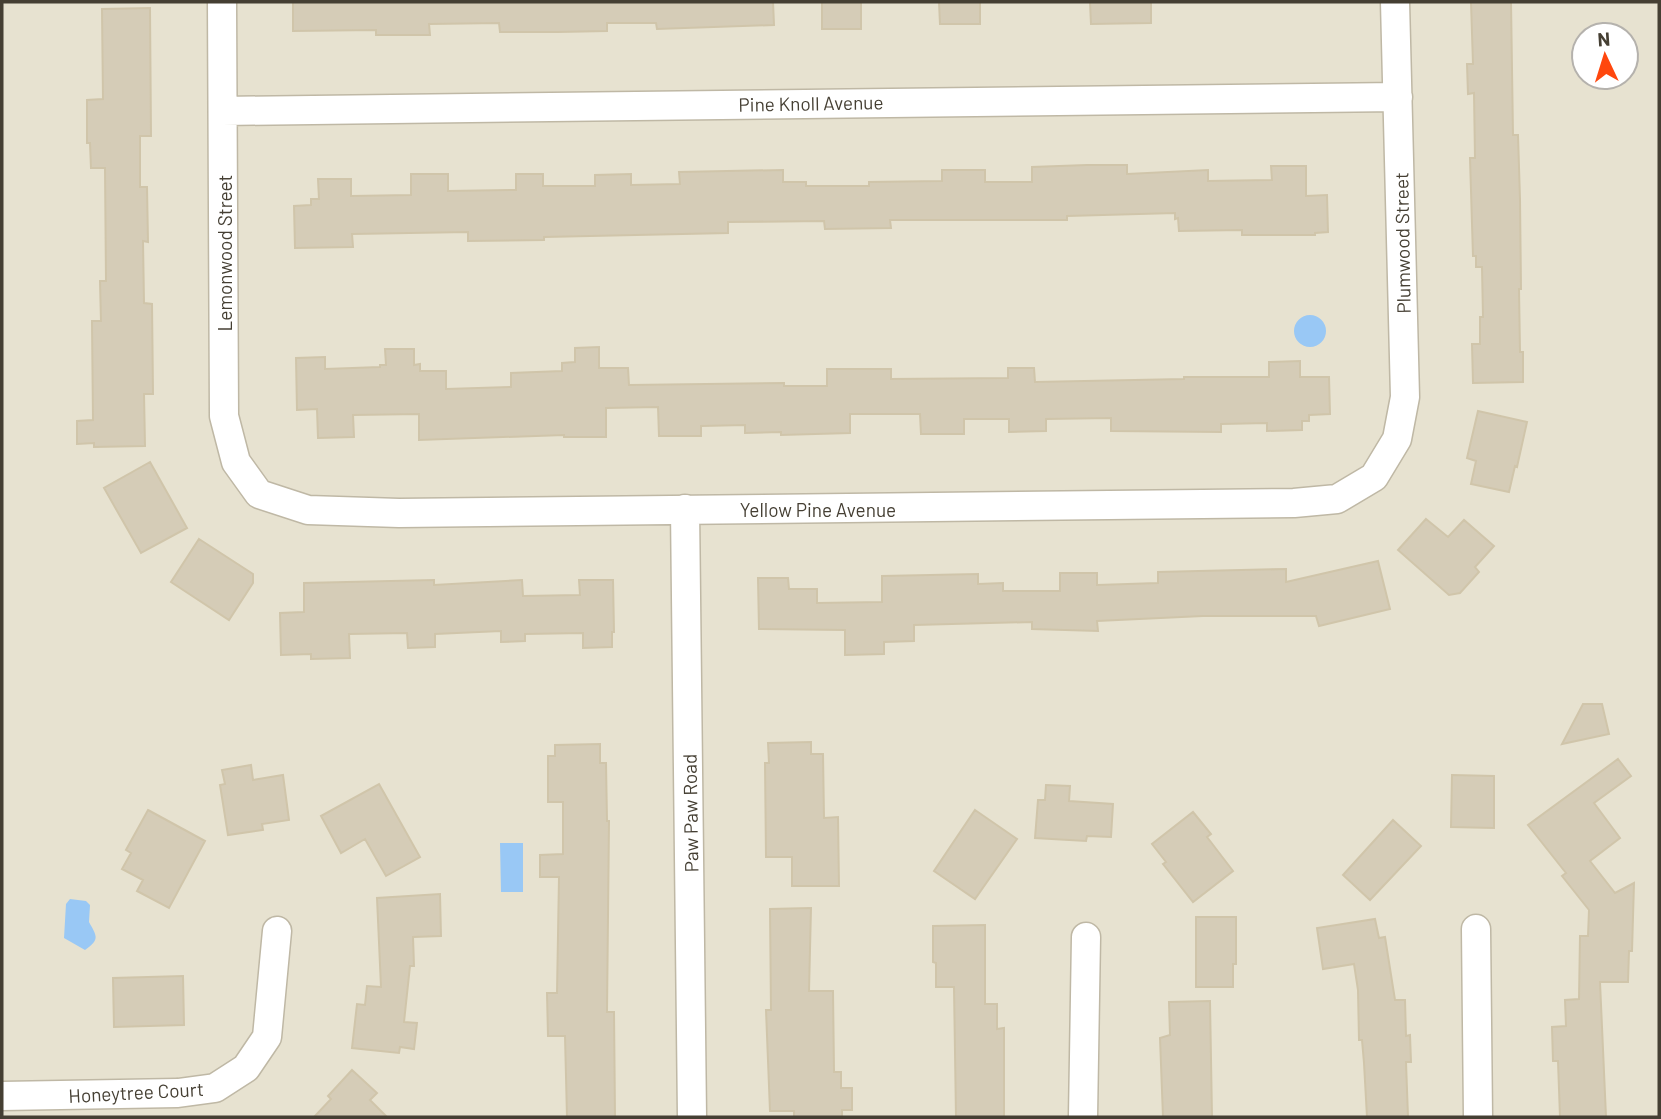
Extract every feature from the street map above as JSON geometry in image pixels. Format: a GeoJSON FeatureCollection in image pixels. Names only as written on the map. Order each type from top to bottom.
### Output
{"type":"FeatureCollection","features":[{"type":"Feature","properties":{"kind":"street","name":"Lemonwood Street"},"geometry":{"type":"LineString","coordinates":[[222,2],[224,416],[236,462],[259,495]]}},
{"type":"Feature","properties":{"kind":"street","name":"Plumwood Street"},"geometry":{"type":"LineString","coordinates":[[1374,477],[1397,439],[1405,397],[1395,2]]}},
{"type":"Feature","properties":{"kind":"street","name":"Pine Knoll Avenue"},"geometry":{"type":"LineString","coordinates":[[223,111],[1398,97]]}},
{"type":"Feature","properties":{"kind":"street","name":"Yellow Pine Avenue"},"geometry":{"type":"LineString","coordinates":[[259,495],[309,510],[400,513],[1294,503],[1337,499],[1374,477]]}},
{"type":"Feature","properties":{"kind":"street","name":"Paw Paw Road"},"geometry":{"type":"LineString","coordinates":[[685,509],[692,1117]]}},
{"type":"Feature","properties":{"kind":"street"},"geometry":{"type":"LineString","coordinates":[[1476,929],[1478,1117]]}},
{"type":"Feature","properties":{"kind":"street","name":"Honeytree Court"},"geometry":{"type":"LineString","coordinates":[[2,1096],[178,1093],[215,1088],[246,1068],[267,1037],[277,931]]}},
{"type":"Feature","properties":{"kind":"street"},"geometry":{"type":"LineString","coordinates":[[1083,1117],[1086,937]]}},
{"type":"Feature","properties":{"kind":"shaded area"},"geometry":{"type":"Polygon","coordinates":[[[2,2],[1659,2],[1659,1117],[2,1117],[2,2]]]}},
{"type":"Feature","properties":{"kind":"water"},"geometry":{"type":"Polygon","coordinates":[[[1310,315],[1321,320],[1326,331],[1321,342],[1310,347],[1299,342],[1294,331],[1299,320],[1310,315]]]}},
{"type":"Feature","properties":{"kind":"water"},"geometry":{"type":"Polygon","coordinates":[[[500,843],[523,843],[523,892],[501,892],[500,843]]]}},
{"type":"Feature","properties":{"kind":"water"},"geometry":{"type":"Polygon","coordinates":[[[70,899],[86,901],[90,905],[89,922],[96,937],[85,950],[64,938],[66,904],[70,899]]]}},
{"type":"Feature","properties":{"kind":"building"},"geometry":{"type":"Polygon","coordinates":[[[293,2],[773,2],[774,25],[657,29],[656,23],[607,23],[607,31],[500,32],[499,23],[429,24],[430,35],[376,35],[376,30],[293,31],[293,2]]]}},
{"type":"Feature","properties":{"kind":"building"},"geometry":{"type":"Polygon","coordinates":[[[822,2],[861,2],[861,29],[822,29],[822,2]]]}},
{"type":"Feature","properties":{"kind":"building"},"geometry":{"type":"Polygon","coordinates":[[[939,2],[980,2],[980,24],[940,24],[939,2]]]}},
{"type":"Feature","properties":{"kind":"building"},"geometry":{"type":"Polygon","coordinates":[[[1090,2],[1151,2],[1151,23],[1091,24],[1090,2]]]}},
{"type":"Feature","properties":{"kind":"building"},"geometry":{"type":"Polygon","coordinates":[[[1471,2],[1511,2],[1513,135],[1518,135],[1520,352],[1523,352],[1523,382],[1473,383],[1472,344],[1480,344],[1480,317],[1483,317],[1482,267],[1476,267],[1476,256],[1473,256],[1470,158],[1475,158],[1474,93],[1468,94],[1467,64],[1473,64],[1471,2]]]}},
{"type":"Feature","properties":{"kind":"building"},"geometry":{"type":"Polygon","coordinates":[[[150,8],[151,136],[140,136],[140,187],[147,187],[148,242],[143,241],[144,303],[152,304],[153,394],[144,394],[145,446],[94,447],[94,443],[77,444],[77,421],[93,420],[92,321],[101,321],[100,281],[106,281],[105,168],[91,168],[90,143],[87,143],[87,100],[103,99],[102,9],[150,8]]]}},
{"type":"Feature","properties":{"kind":"building"},"geometry":{"type":"Polygon","coordinates":[[[1127,165],[1127,174],[1208,170],[1208,181],[1272,180],[1271,166],[1306,166],[1306,196],[1327,195],[1328,232],[1315,235],[1242,235],[1242,230],[1179,231],[1175,213],[1067,216],[1067,220],[890,220],[891,228],[825,229],[824,221],[728,222],[728,233],[544,237],[544,240],[468,241],[468,232],[352,234],[353,247],[295,248],[294,206],[311,205],[311,199],[319,199],[318,179],[351,179],[351,196],[411,195],[411,174],[448,174],[448,191],[516,190],[516,174],[543,174],[543,186],[595,186],[595,175],[631,174],[631,185],[680,184],[679,172],[783,170],[783,182],[806,182],[806,186],[869,186],[869,182],[942,181],[942,170],[985,170],[985,182],[1032,182],[1032,167],[1127,165]]]}},
{"type":"Feature","properties":{"kind":"building"},"geometry":{"type":"Polygon","coordinates":[[[599,347],[599,368],[628,368],[629,385],[784,383],[784,386],[827,386],[827,369],[891,369],[891,379],[1008,378],[1008,368],[1034,368],[1035,382],[1269,377],[1269,362],[1300,361],[1300,377],[1329,377],[1330,414],[1309,415],[1309,421],[1302,421],[1302,430],[1267,431],[1267,423],[1221,424],[1221,432],[1111,431],[1111,418],[1046,419],[1046,431],[1009,432],[1009,419],[964,419],[964,434],[921,434],[920,414],[850,414],[850,433],[745,433],[745,425],[701,426],[701,436],[659,436],[658,407],[606,408],[606,437],[564,435],[419,440],[419,414],[353,415],[354,437],[318,438],[317,409],[297,410],[296,358],[325,357],[325,369],[380,367],[386,365],[385,349],[414,349],[414,365],[420,364],[420,371],[446,371],[446,389],[511,387],[511,373],[562,371],[562,363],[575,362],[575,348],[599,347]]]}},
{"type":"Feature","properties":{"kind":"building"},"geometry":{"type":"Polygon","coordinates":[[[1478,411],[1527,422],[1509,492],[1471,484],[1476,461],[1467,458],[1478,411]]]}},
{"type":"Feature","properties":{"kind":"building"},"geometry":{"type":"Polygon","coordinates":[[[150,462],[187,528],[141,553],[104,488],[150,462]]]}},
{"type":"Feature","properties":{"kind":"building"},"geometry":{"type":"Polygon","coordinates":[[[1426,519],[1448,537],[1464,520],[1494,546],[1475,567],[1479,572],[1460,593],[1449,595],[1398,550],[1426,519]]]}},
{"type":"Feature","properties":{"kind":"building"},"geometry":{"type":"Polygon","coordinates":[[[199,539],[253,574],[253,583],[229,620],[171,582],[199,539]]]}},
{"type":"Feature","properties":{"kind":"building"},"geometry":{"type":"Polygon","coordinates":[[[1378,561],[1390,609],[1319,626],[1316,616],[1203,616],[1097,621],[1098,631],[1032,629],[1032,622],[914,625],[914,641],[884,642],[884,654],[845,655],[845,630],[759,629],[758,578],[788,578],[789,589],[817,589],[817,603],[882,602],[882,576],[978,574],[978,584],[1003,583],[1003,591],[1060,591],[1060,573],[1097,573],[1097,585],[1158,583],[1158,572],[1286,569],[1286,582],[1378,561]]]}},
{"type":"Feature","properties":{"kind":"building"},"geometry":{"type":"Polygon","coordinates":[[[434,580],[434,585],[522,580],[523,596],[580,595],[579,580],[613,580],[612,647],[583,648],[583,633],[525,634],[525,641],[501,642],[501,631],[435,634],[435,647],[408,648],[407,633],[349,634],[350,658],[311,659],[311,654],[281,655],[280,613],[304,612],[304,583],[434,580]]]}},
{"type":"Feature","properties":{"kind":"building"},"geometry":{"type":"Polygon","coordinates":[[[1583,704],[1602,704],[1609,734],[1562,744],[1583,704]]]}},
{"type":"Feature","properties":{"kind":"building"},"geometry":{"type":"Polygon","coordinates":[[[811,742],[811,754],[823,754],[824,818],[838,817],[839,886],[792,886],[792,857],[766,857],[765,763],[769,763],[768,743],[811,742]]]}},
{"type":"Feature","properties":{"kind":"building"},"geometry":{"type":"Polygon","coordinates":[[[600,744],[600,763],[606,763],[609,821],[607,1012],[614,1012],[615,1117],[567,1117],[565,1036],[548,1036],[547,993],[557,993],[559,877],[540,877],[540,855],[563,854],[563,802],[548,802],[548,756],[555,756],[555,745],[600,744]]]}},
{"type":"Feature","properties":{"kind":"building"},"geometry":{"type":"Polygon","coordinates":[[[1618,759],[1631,776],[1594,803],[1620,838],[1590,861],[1615,893],[1634,883],[1632,951],[1629,951],[1628,982],[1600,982],[1606,1117],[1560,1117],[1558,1061],[1553,1061],[1552,1027],[1566,1026],[1565,1000],[1579,999],[1580,936],[1588,936],[1589,910],[1562,876],[1566,873],[1528,825],[1618,759]]]}},
{"type":"Feature","properties":{"kind":"building"},"geometry":{"type":"Polygon","coordinates":[[[251,765],[253,780],[283,775],[289,820],[262,824],[263,830],[228,835],[220,785],[225,784],[222,770],[251,765]]]}},
{"type":"Feature","properties":{"kind":"building"},"geometry":{"type":"Polygon","coordinates":[[[1452,775],[1494,776],[1494,828],[1451,827],[1452,775]]]}},
{"type":"Feature","properties":{"kind":"building"},"geometry":{"type":"Polygon","coordinates":[[[379,784],[420,857],[386,876],[365,839],[341,853],[321,816],[379,784]]]}},
{"type":"Feature","properties":{"kind":"building"},"geometry":{"type":"Polygon","coordinates":[[[1046,785],[1070,786],[1069,801],[1113,804],[1111,837],[1087,836],[1086,841],[1035,838],[1038,800],[1045,800],[1046,785]]]}},
{"type":"Feature","properties":{"kind":"building"},"geometry":{"type":"Polygon","coordinates":[[[148,810],[205,841],[169,908],[137,891],[143,880],[122,869],[131,853],[126,850],[148,810]]]}},
{"type":"Feature","properties":{"kind":"building"},"geometry":{"type":"Polygon","coordinates":[[[975,810],[1017,839],[975,899],[934,871],[975,810]]]}},
{"type":"Feature","properties":{"kind":"building"},"geometry":{"type":"Polygon","coordinates":[[[1193,812],[1211,834],[1207,837],[1233,871],[1193,902],[1163,864],[1166,862],[1152,844],[1193,812]]]}},
{"type":"Feature","properties":{"kind":"building"},"geometry":{"type":"Polygon","coordinates":[[[1393,820],[1421,846],[1370,900],[1343,875],[1393,820]]]}},
{"type":"Feature","properties":{"kind":"building"},"geometry":{"type":"Polygon","coordinates":[[[440,894],[441,936],[413,937],[414,966],[410,966],[404,1022],[417,1023],[414,1049],[400,1047],[399,1053],[352,1048],[357,1004],[365,1005],[367,986],[381,987],[377,898],[440,894]]]}},
{"type":"Feature","properties":{"kind":"building"},"geometry":{"type":"Polygon","coordinates":[[[811,908],[809,991],[833,991],[834,1072],[841,1072],[841,1088],[852,1088],[852,1110],[842,1110],[842,1117],[794,1117],[794,1111],[770,1111],[766,1010],[771,1010],[770,909],[811,908]]]}},
{"type":"Feature","properties":{"kind":"building"},"geometry":{"type":"Polygon","coordinates":[[[1196,917],[1236,917],[1233,987],[1196,987],[1196,917]]]}},
{"type":"Feature","properties":{"kind":"building"},"geometry":{"type":"Polygon","coordinates":[[[1375,919],[1379,938],[1385,937],[1395,1000],[1405,1000],[1406,1036],[1410,1035],[1411,1062],[1406,1062],[1408,1117],[1367,1117],[1354,964],[1323,969],[1317,928],[1375,919]]]}},
{"type":"Feature","properties":{"kind":"building"},"geometry":{"type":"Polygon","coordinates":[[[985,925],[985,1004],[997,1004],[997,1029],[1004,1028],[1004,1117],[956,1117],[954,987],[936,987],[933,926],[985,925]]]}},
{"type":"Feature","properties":{"kind":"building"},"geometry":{"type":"Polygon","coordinates":[[[183,976],[184,1025],[114,1027],[113,978],[183,976]]]}},
{"type":"Feature","properties":{"kind":"building"},"geometry":{"type":"Polygon","coordinates":[[[1210,1001],[1212,1117],[1163,1117],[1160,1038],[1170,1035],[1169,1002],[1210,1001]]]}},
{"type":"Feature","properties":{"kind":"building"},"geometry":{"type":"Polygon","coordinates":[[[352,1070],[377,1093],[370,1100],[387,1117],[314,1117],[331,1099],[328,1096],[352,1070]]]}}]}
